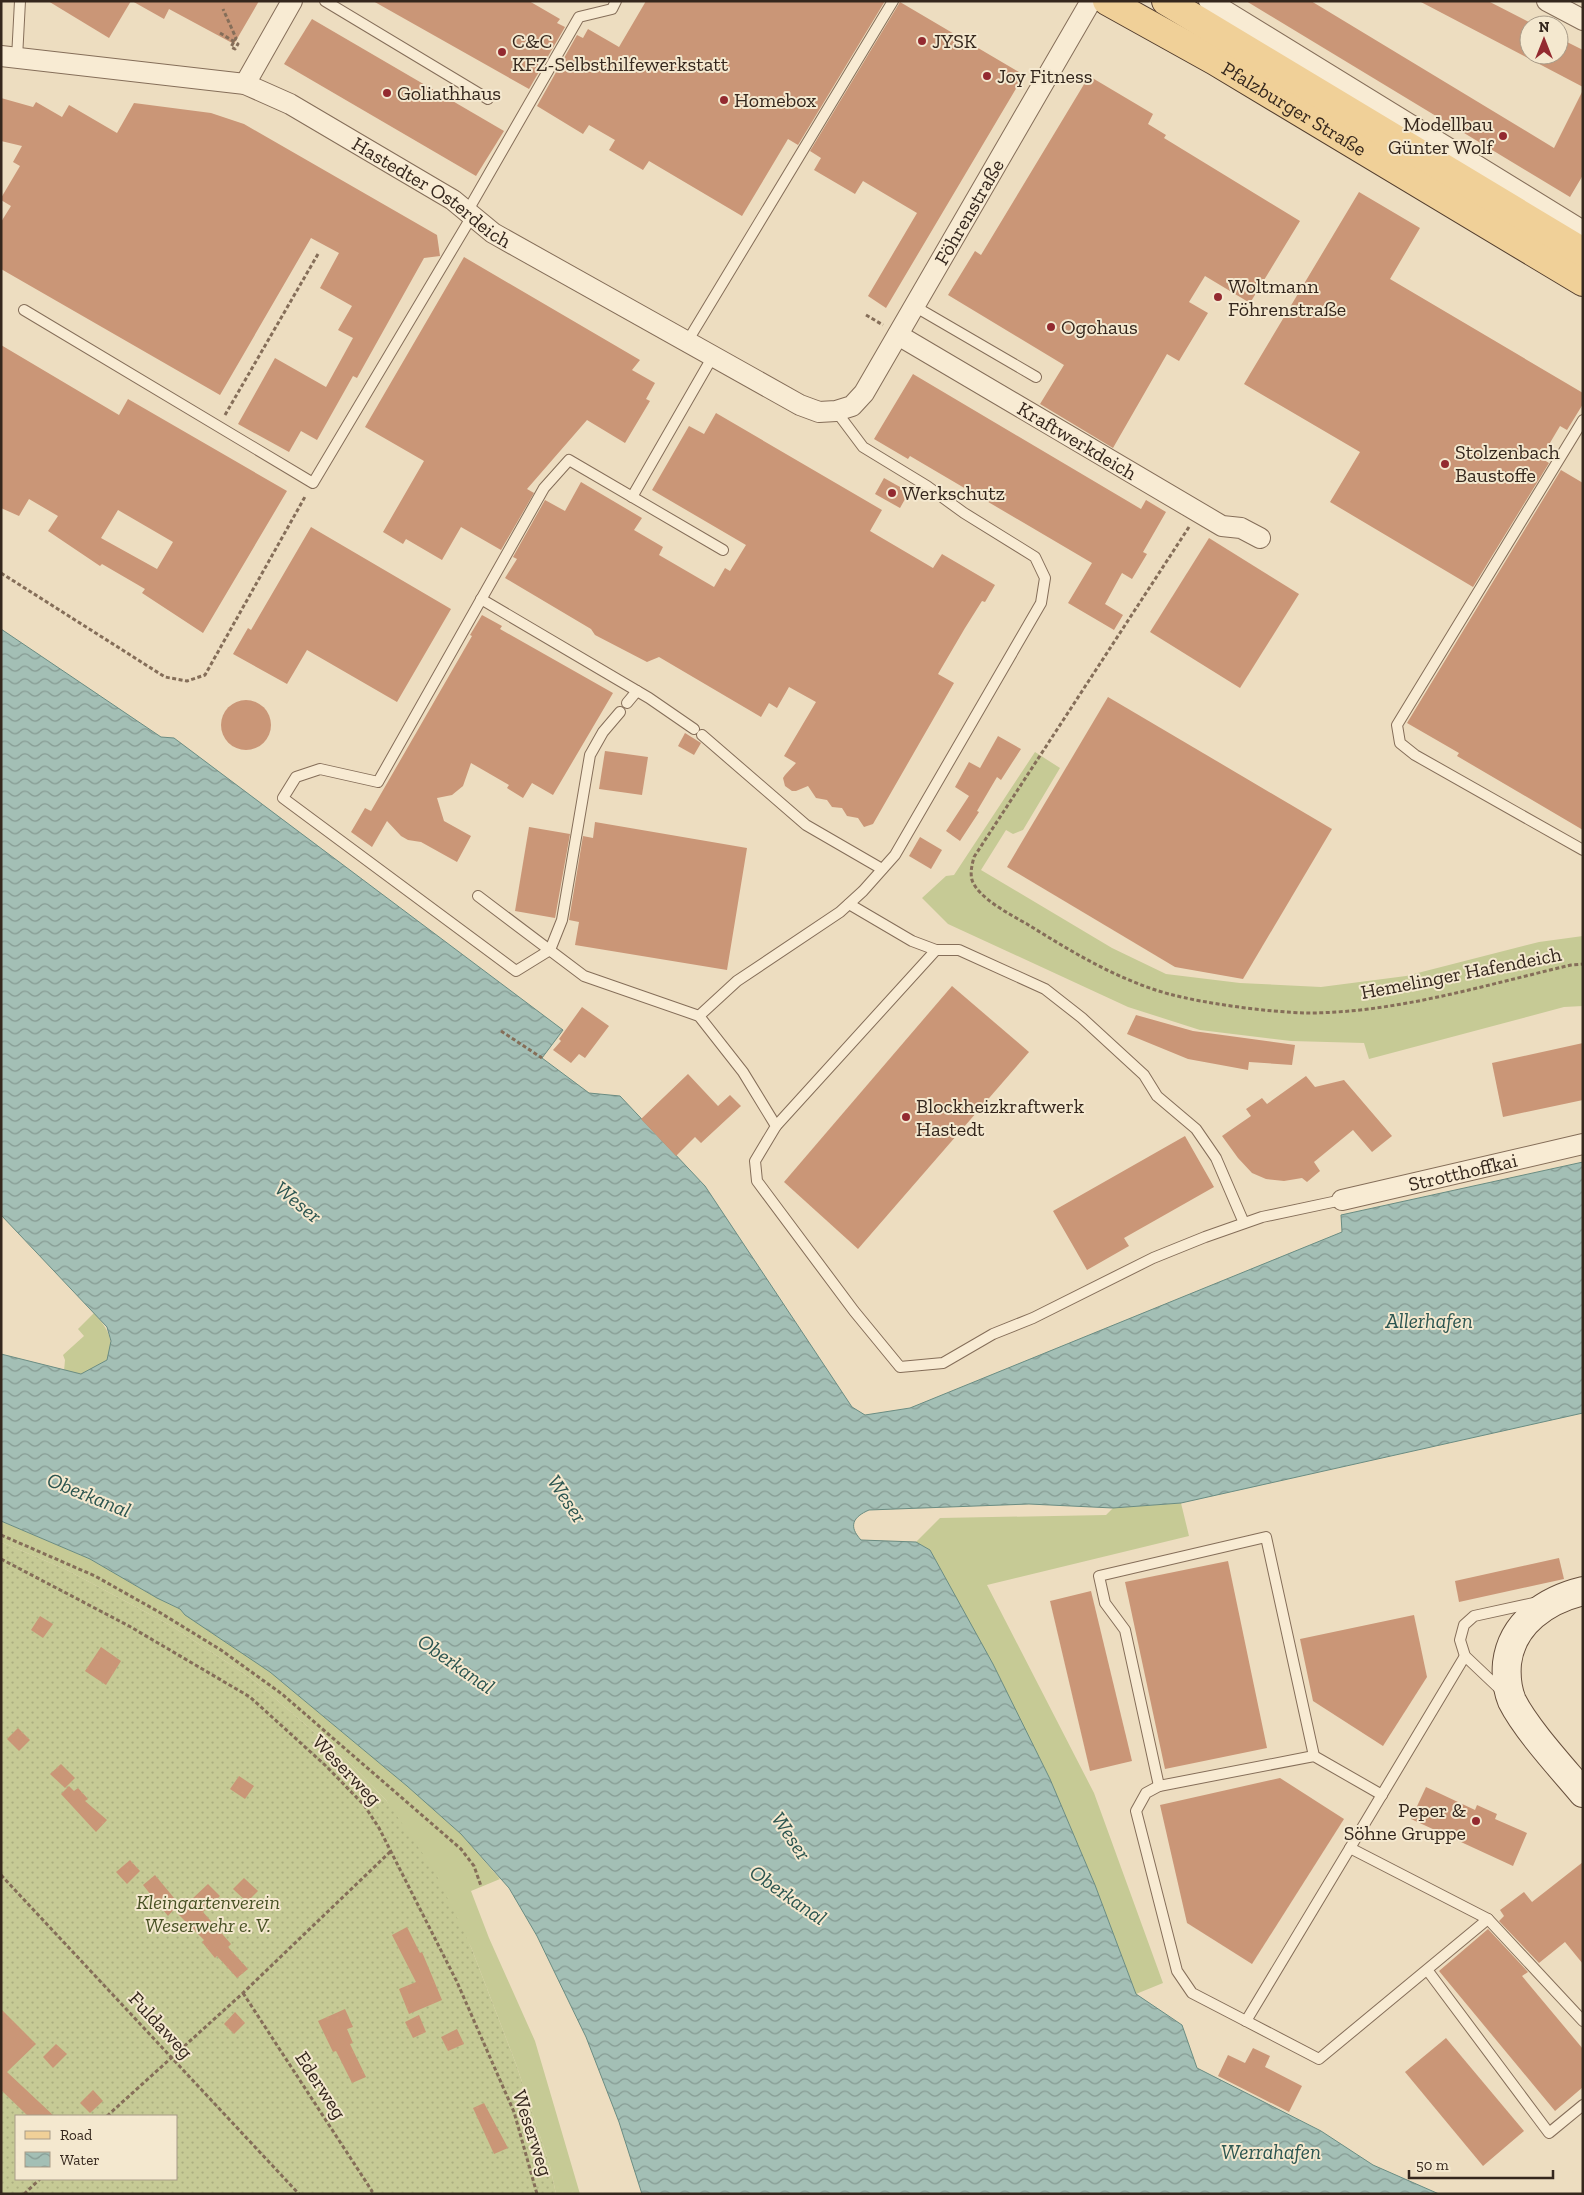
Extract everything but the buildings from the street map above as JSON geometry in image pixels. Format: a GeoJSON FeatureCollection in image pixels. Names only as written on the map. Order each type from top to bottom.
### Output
{"type":"FeatureCollection","features":[{"type":"Feature","properties":{"kind":"main road","name":"Pfalzburger Straße"},"geometry":{"type":"LineString","coordinates":[[1107,1],[1215,61],[1583,282]]}},
{"type":"Feature","properties":{"kind":"main road","name":"Pfalzburger Straße"},"geometry":{"type":"LineString","coordinates":[[1166,1],[1582,233]]}},
{"type":"Feature","properties":{"kind":"street"},"geometry":{"type":"LineString","coordinates":[[245,84],[292,1]]}},
{"type":"Feature","properties":{"kind":"street","name":"Föhrenstraße"},"geometry":{"type":"LineString","coordinates":[[836,412],[852,406],[864,393],[1091,1]]}},
{"type":"Feature","properties":{"kind":"street","name":"Pfalzburger Straße"},"geometry":{"type":"LineString","coordinates":[[1209,1],[1582,233]]}},
{"type":"Feature","properties":{"kind":"street"},"geometry":{"type":"LineString","coordinates":[[1547,1],[1583,20]]}},
{"type":"Feature","properties":{"kind":"street","name":"Hastedter Osterdeich"},"geometry":{"type":"LineString","coordinates":[[9,57],[245,84],[290,104],[453,200],[493,233],[800,405],[819,412],[836,412]]}},
{"type":"Feature","properties":{"kind":"street","name":"Kraftwerkdeich"},"geometry":{"type":"LineString","coordinates":[[898,335],[1222,526],[1242,528],[1260,538]]}},
{"type":"Feature","properties":{"kind":"street","name":"Strotthoffkai"},"geometry":{"type":"LineString","coordinates":[[1342,1200],[1583,1144]]}},
{"type":"Feature","properties":{"kind":"street"},"geometry":{"type":"LineString","coordinates":[[1575,1593],[1546,1605],[1529,1618],[1516,1634],[1509,1652],[1506,1675],[1512,1700],[1532,1730],[1583,1792]]}},
{"type":"Feature","properties":{"kind":"lane"},"geometry":{"type":"LineString","coordinates":[[9,57],[20,1]]}},
{"type":"Feature","properties":{"kind":"lane"},"geometry":{"type":"LineString","coordinates":[[325,1],[488,99]]}},
{"type":"Feature","properties":{"kind":"lane"},"geometry":{"type":"LineString","coordinates":[[24,310],[313,483],[470,214],[579,17],[612,9],[616,1]]}},
{"type":"Feature","properties":{"kind":"lane"},"geometry":{"type":"LineString","coordinates":[[687,342],[893,1]]}},
{"type":"Feature","properties":{"kind":"lane"},"geometry":{"type":"LineString","coordinates":[[914,306],[1036,378]]}},
{"type":"Feature","properties":{"kind":"lane"},"geometry":{"type":"LineString","coordinates":[[632,497],[713,356]]}},
{"type":"Feature","properties":{"kind":"lane"},"geometry":{"type":"LineString","coordinates":[[699,1016],[737,981],[840,912],[895,855],[1041,603],[1045,578],[1035,557],[964,513],[927,486],[863,447],[836,412]]}},
{"type":"Feature","properties":{"kind":"lane"},"geometry":{"type":"LineString","coordinates":[[1583,420],[1397,725],[1400,742],[1415,755],[1583,850]]}},
{"type":"Feature","properties":{"kind":"lane"},"geometry":{"type":"LineString","coordinates":[[620,712],[603,732],[590,755],[562,920],[550,950],[516,971],[284,798],[296,777],[320,770],[378,782],[544,488],[568,460],[723,550]]}},
{"type":"Feature","properties":{"kind":"lane"},"geometry":{"type":"LineString","coordinates":[[481,599],[637,691],[698,732],[767,789],[806,825],[882,869]]}},
{"type":"Feature","properties":{"kind":"lane"},"geometry":{"type":"LineString","coordinates":[[626,703],[637,691]]}},
{"type":"Feature","properties":{"kind":"lane"},"geometry":{"type":"LineString","coordinates":[[478,896],[584,976],[699,1016],[743,1072],[776,1126]]}},
{"type":"Feature","properties":{"kind":"lane"},"geometry":{"type":"LineString","coordinates":[[849,904],[912,941],[936,950],[959,950],[1046,989],[1082,1018],[1144,1074],[1157,1096],[1196,1129],[1216,1158],[1244,1223]]}},
{"type":"Feature","properties":{"kind":"lane"},"geometry":{"type":"LineString","coordinates":[[936,950],[776,1126],[755,1162],[757,1181],[854,1311],[900,1367],[944,1363],[993,1334],[1033,1318],[1153,1258],[1244,1223],[1262,1217],[1342,1200]]}},
{"type":"Feature","properties":{"kind":"lane"},"geometry":{"type":"LineString","coordinates":[[1159,1786],[1125,1630],[1105,1603],[1099,1576],[1266,1537],[1314,1756]]}},
{"type":"Feature","properties":{"kind":"lane"},"geometry":{"type":"LineString","coordinates":[[1512,1700],[1465,1656],[1460,1640],[1464,1625],[1474,1616],[1575,1593]]}},
{"type":"Feature","properties":{"kind":"lane"},"geometry":{"type":"LineString","coordinates":[[1246,2021],[1465,1656]]}},
{"type":"Feature","properties":{"kind":"lane"},"geometry":{"type":"LineString","coordinates":[[1382,1795],[1314,1756],[1159,1786],[1146,1793],[1136,1811],[1177,1971],[1192,1993],[1319,2059],[1428,1971],[1488,1919]]}},
{"type":"Feature","properties":{"kind":"lane"},"geometry":{"type":"LineString","coordinates":[[1350,1848],[1488,1919],[1583,2021]]}},
{"type":"Feature","properties":{"kind":"lane"},"geometry":{"type":"LineString","coordinates":[[1428,1971],[1549,2133],[1583,2105]]}},
{"type":"Feature","properties":{"kind":"path"},"geometry":{"type":"LineString","coordinates":[[220,33],[228,38],[235,42],[238,44],[235,49],[231,47],[236,38],[223,9]]}},
{"type":"Feature","properties":{"kind":"path"},"geometry":{"type":"LineString","coordinates":[[218,426],[318,254]]}},
{"type":"Feature","properties":{"kind":"path"},"geometry":{"type":"LineString","coordinates":[[866,315],[877,322]]}},
{"type":"Feature","properties":{"kind":"path"},"geometry":{"type":"LineString","coordinates":[[1,573],[165,677],[187,681],[205,674],[313,483]]}},
{"type":"Feature","properties":{"kind":"path","name":"Hemelinger Hafendeich"},"geometry":{"type":"LineString","coordinates":[[1199,512],[974,857],[971,868],[973,881],[984,896],[1096,965],[1169,994],[1218,1003],[1306,1013],[1346,1011],[1414,1001],[1583,964]]}},
{"type":"Feature","properties":{"kind":"path"},"geometry":{"type":"LineString","coordinates":[[500,1031],[542,1058]]}},
{"type":"Feature","properties":{"kind":"path"},"geometry":{"type":"LineString","coordinates":[[1,1534],[95,1576],[159,1612],[282,1694],[462,1849],[474,1866],[481,1886]]}},
{"type":"Feature","properties":{"kind":"path","name":"Weserweg"},"geometry":{"type":"LineString","coordinates":[[1,1559],[129,1626],[250,1697],[326,1766],[364,1805],[379,1828],[457,1982],[514,2112],[537,2194]]}},
{"type":"Feature","properties":{"kind":"path"},"geometry":{"type":"LineString","coordinates":[[108,2115],[243,1993],[390,1852]]}},
{"type":"Feature","properties":{"kind":"path","name":"Fuldaweg"},"geometry":{"type":"LineString","coordinates":[[1,1875],[299,2194]]}},
{"type":"Feature","properties":{"kind":"path","name":"Ederweg"},"geometry":{"type":"LineString","coordinates":[[243,1993],[372,2191],[369,2194]]}},
{"type":"Feature","properties":{"kind":"path"},"geometry":{"type":"LineString","coordinates":[[24,2194],[39,2180]]}},
{"type":"Feature","properties":{"kind":"green space"},"geometry":{"type":"Polygon","coordinates":[[[1035,752],[1060,768],[1023,830],[1013,834],[1006,830],[981,870],[1112,948],[1166,974],[1240,983],[1321,987],[1406,976],[1539,942],[1583,936],[1583,1006],[1564,1007],[1369,1059],[1364,1043],[1291,1041],[1200,1030],[1128,1007],[948,924],[922,898],[946,876],[954,875],[1035,752]]]}},
{"type":"Feature","properties":{"kind":"green space"},"geometry":{"type":"Polygon","coordinates":[[[94,1313],[109,1335],[111,1346],[107,1360],[82,1374],[64,1371],[65,1360],[63,1355],[84,1336],[78,1329],[94,1313]]]}},
{"type":"Feature","properties":{"kind":"green space"},"geometry":{"type":"Polygon","coordinates":[[[1181,1503],[1189,1536],[987,1585],[1094,1793],[1163,1983],[1136,1994],[1095,1885],[1050,1779],[930,1550],[916,1542],[940,1518],[1106,1515],[1113,1508],[1181,1503]]]}},
{"type":"Feature","properties":{"kind":"green space"},"geometry":{"type":"Polygon","coordinates":[[[1,1521],[90,1559],[157,1598],[180,1609],[270,1672],[407,1786],[461,1834],[500,1879],[471,1891],[489,1938],[535,2041],[580,2194],[556,2194],[550,2166],[516,2064],[471,1947],[386,1800],[347,1760],[251,1678],[170,1625],[65,1569],[1,1542],[1,1521]]]}},
{"type":"Feature","properties":{"kind":"green space","name":"Kleingartenverein Weserwehr e. V."},"geometry":{"type":"Polygon","coordinates":[[[1,1542],[65,1569],[170,1625],[251,1678],[347,1760],[386,1800],[434,1870],[471,1947],[516,2064],[550,2166],[556,2194],[1,2194],[1,1542]]]}},
{"type":"Feature","properties":{"kind":"water"},"geometry":{"type":"Polygon","coordinates":[[[1,629],[161,737],[174,738],[563,1030],[542,1058],[589,1093],[620,1096],[705,1186],[852,1407],[865,1415],[910,1408],[1342,1232],[1341,1215],[1583,1162],[1583,1413],[1181,1503],[1113,1508],[1029,1504],[869,1510],[859,1516],[854,1522],[855,1530],[861,1540],[916,1542],[930,1550],[993,1664],[1050,1779],[1095,1885],[1136,1994],[1182,2025],[1197,2068],[1321,2131],[1373,2165],[1439,2194],[642,2194],[619,2122],[586,2037],[537,1936],[509,1888],[461,1834],[407,1786],[270,1672],[185,1615],[180,1609],[157,1598],[90,1559],[1,1521],[1,1354],[81,1374],[107,1360],[111,1341],[107,1327],[1,1215],[1,629]]]}},
{"type":"Feature","properties":{"kind":"place","name":"JYSK"},"geometry":{"type":"Point","coordinates":[922,41]}},
{"type":"Feature","properties":{"kind":"place","name":"C&C KFZ-Selbsthilfewerkstatt"},"geometry":{"type":"Point","coordinates":[502,52]}},
{"type":"Feature","properties":{"kind":"place","name":"Joy Fitness"},"geometry":{"type":"Point","coordinates":[987,76]}},
{"type":"Feature","properties":{"kind":"place","name":"Goliathhaus"},"geometry":{"type":"Point","coordinates":[387,93]}},
{"type":"Feature","properties":{"kind":"place","name":"Homebox"},"geometry":{"type":"Point","coordinates":[724,100]}},
{"type":"Feature","properties":{"kind":"place","name":"Modellbau Günter Wolf"},"geometry":{"type":"Point","coordinates":[1503,136]}},
{"type":"Feature","properties":{"kind":"place","name":"Woltmann Föhrenstraße"},"geometry":{"type":"Point","coordinates":[1218,297]}},
{"type":"Feature","properties":{"kind":"place","name":"Ogohaus"},"geometry":{"type":"Point","coordinates":[1051,327]}},
{"type":"Feature","properties":{"kind":"place","name":"Stolzenbach Baustoffe"},"geometry":{"type":"Point","coordinates":[1445,464]}},
{"type":"Feature","properties":{"kind":"place","name":"Werkschutz"},"geometry":{"type":"Point","coordinates":[892,493]}},
{"type":"Feature","properties":{"kind":"place","name":"Blockheizkraftwerk Hastedt"},"geometry":{"type":"Point","coordinates":[906,1117]}},
{"type":"Feature","properties":{"kind":"place","name":"Peper & Söhne Gruppe"},"geometry":{"type":"Point","coordinates":[1476,1821]}},
{"type":"Feature","properties":{"kind":"water label","name":"Weser"},"geometry":{"type":"Point","coordinates":[298,1202]}},
{"type":"Feature","properties":{"kind":"water label","name":"Allerhafen"},"geometry":{"type":"Point","coordinates":[1429,1321]}},
{"type":"Feature","properties":{"kind":"water label","name":"Oberkanal"},"geometry":{"type":"Point","coordinates":[89,1495]}},
{"type":"Feature","properties":{"kind":"water label","name":"Weser"},"geometry":{"type":"Point","coordinates":[567,1499]}},
{"type":"Feature","properties":{"kind":"water label","name":"Oberkanal"},"geometry":{"type":"Point","coordinates":[456,1664]}},
{"type":"Feature","properties":{"kind":"water label","name":"Weser"},"geometry":{"type":"Point","coordinates":[791,1836]}},
{"type":"Feature","properties":{"kind":"water label","name":"Oberkanal"},"geometry":{"type":"Point","coordinates":[788,1895]}},
{"type":"Feature","properties":{"kind":"water label","name":"Werrahafen"},"geometry":{"type":"Point","coordinates":[1271,2152]}}]}
